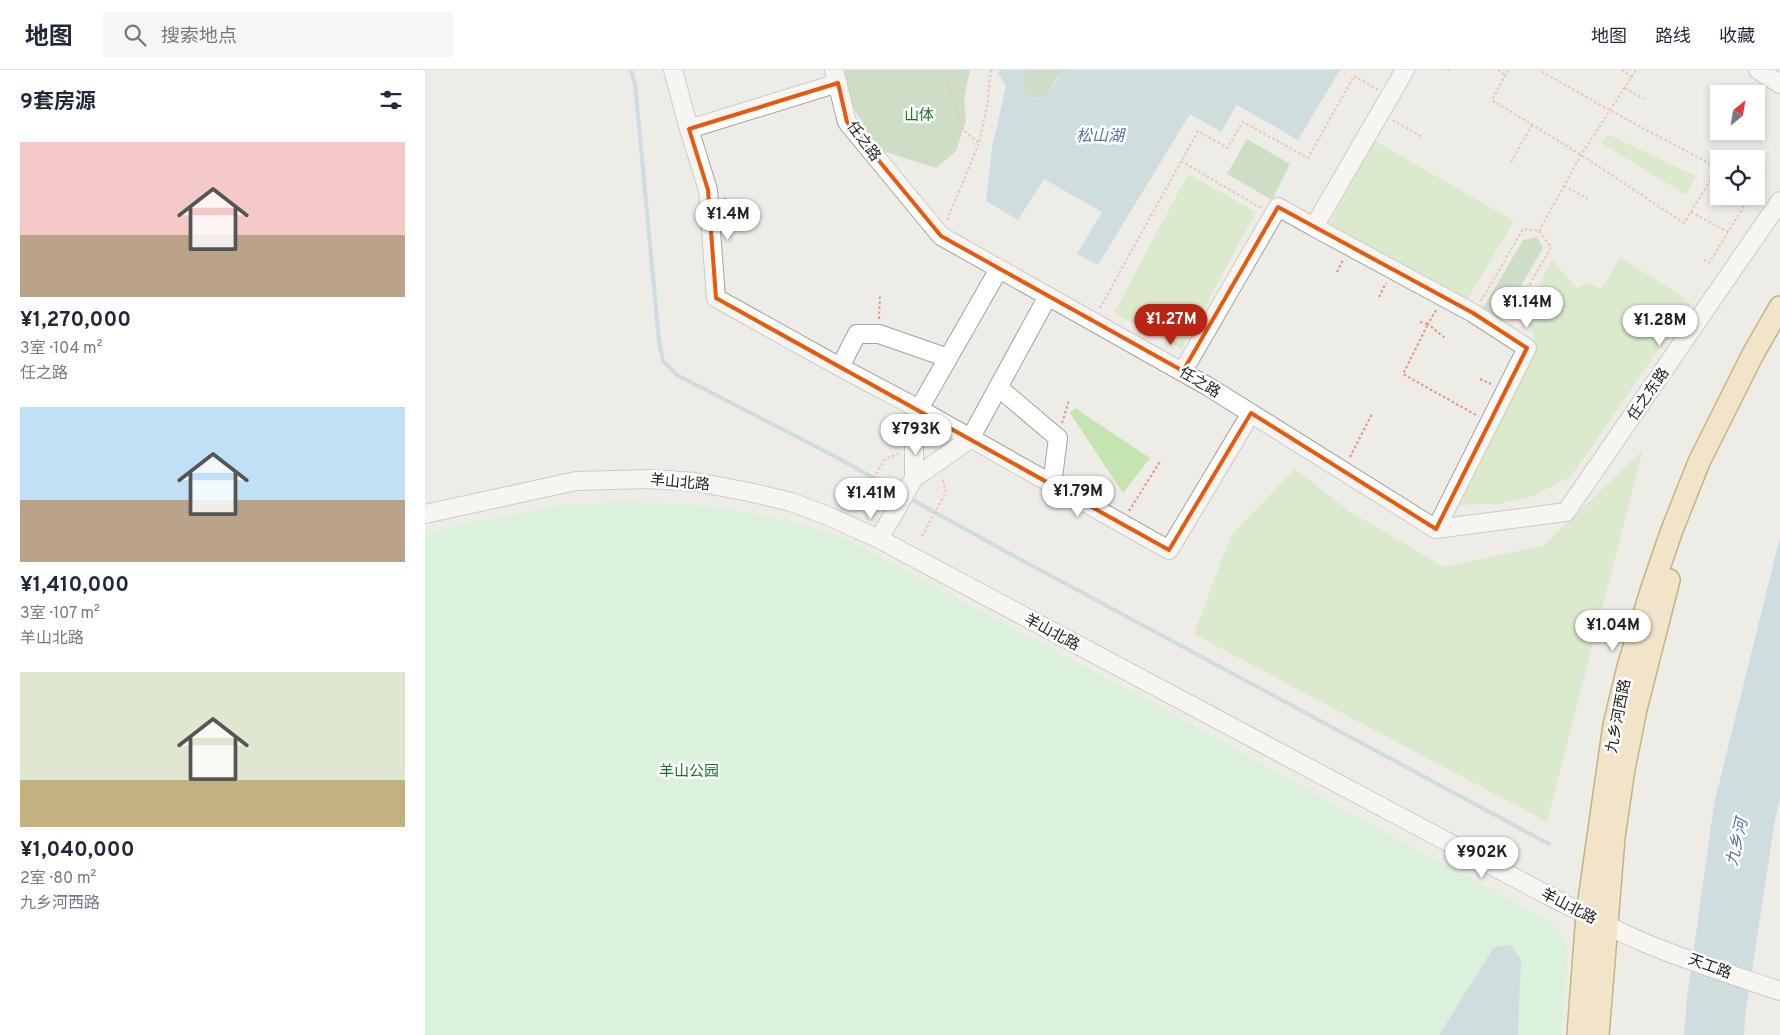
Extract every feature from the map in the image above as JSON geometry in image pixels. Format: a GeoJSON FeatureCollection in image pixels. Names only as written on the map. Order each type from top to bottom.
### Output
{"type":"FeatureCollection","features":[{"type":"Feature","properties":{"kind":"main road","name":"九乡河西路"},"geometry":{"type":"LineString","coordinates":[[1578,1035],[1587,914],[1614,725],[1628,667],[1672,530],[1699,462],[1743,372],[1780,307]]}},
{"type":"Feature","properties":{"kind":"main road","name":"九乡河西路"},"geometry":{"type":"LineString","coordinates":[[1598,1035],[1614,837],[1624,769],[1636,709],[1665,593],[1685,530],[1709,471],[1780,330]]}},
{"type":"Feature","properties":{"kind":"street"},"geometry":{"type":"LineString","coordinates":[[673,70],[708,190],[716,298],[919,409],[1169,550],[1251,413]]}},
{"type":"Feature","properties":{"kind":"street"},"geometry":{"type":"LineString","coordinates":[[1314,227],[1405,70]]}},
{"type":"Feature","properties":{"kind":"street"},"geometry":{"type":"LineString","coordinates":[[1758,70],[1780,84]]}},
{"type":"Feature","properties":{"kind":"street"},"geometry":{"type":"LineString","coordinates":[[689,129],[836,77]]}},
{"type":"Feature","properties":{"kind":"street","name":"任之路"},"geometry":{"type":"LineString","coordinates":[[836,77],[847,122],[941,236],[1183,371],[1436,529]]}},
{"type":"Feature","properties":{"kind":"street","name":"任之东路"},"geometry":{"type":"LineString","coordinates":[[1436,529],[1566,512],[1780,202]]}},
{"type":"Feature","properties":{"kind":"street"},"geometry":{"type":"LineString","coordinates":[[1183,371],[1278,206],[1473,313],[1527,348],[1436,529]]}},
{"type":"Feature","properties":{"kind":"street"},"geometry":{"type":"LineString","coordinates":[[914,478],[914,448],[919,409],[999,269]]}},
{"type":"Feature","properties":{"kind":"street"},"geometry":{"type":"LineString","coordinates":[[879,539],[914,478],[970,439],[1048,296]]}},
{"type":"Feature","properties":{"kind":"street"},"geometry":{"type":"LineString","coordinates":[[840,367],[857,334],[879,334],[948,358]]}},
{"type":"Feature","properties":{"kind":"street"},"geometry":{"type":"LineString","coordinates":[[998,387],[1058,438],[1051,485]]}},
{"type":"Feature","properties":{"kind":"street","name":"羊山北路"},"geometry":{"type":"LineString","coordinates":[[425,514],[576,481],[650,479],[696,482],[791,502],[879,539],[1549,896],[1640,941]]}},
{"type":"Feature","properties":{"kind":"street","name":"天工路"},"geometry":{"type":"LineString","coordinates":[[1640,941],[1776,990]]}},
{"type":"Feature","properties":{"kind":"path"},"geometry":{"type":"LineString","coordinates":[[943,70],[963,130],[979,143]]}},
{"type":"Feature","properties":{"kind":"path"},"geometry":{"type":"LineString","coordinates":[[941,236],[979,143],[987,106],[991,70]]}},
{"type":"Feature","properties":{"kind":"path"},"geometry":{"type":"LineString","coordinates":[[1498,70],[1505,75]]}},
{"type":"Feature","properties":{"kind":"path"},"geometry":{"type":"LineString","coordinates":[[1508,70],[1492,100],[1581,155],[1684,223],[1710,180]]}},
{"type":"Feature","properties":{"kind":"path"},"geometry":{"type":"LineString","coordinates":[[1539,70],[1611,112],[1710,164]]}},
{"type":"Feature","properties":{"kind":"path"},"geometry":{"type":"LineString","coordinates":[[1622,70],[1632,77]]}},
{"type":"Feature","properties":{"kind":"path"},"geometry":{"type":"LineString","coordinates":[[1539,231],[1581,155],[1611,112],[1636,70]]}},
{"type":"Feature","properties":{"kind":"path"},"geometry":{"type":"LineString","coordinates":[[1093,321],[1198,130],[1227,148],[1243,122],[1308,158],[1354,76],[1390,96]]}},
{"type":"Feature","properties":{"kind":"path"},"geometry":{"type":"LineString","coordinates":[[1625,88],[1644,100]]}},
{"type":"Feature","properties":{"kind":"path"},"geometry":{"type":"LineString","coordinates":[[1380,113],[1422,137]]}},
{"type":"Feature","properties":{"kind":"path"},"geometry":{"type":"LineString","coordinates":[[1511,162],[1532,125]]}},
{"type":"Feature","properties":{"kind":"path"},"geometry":{"type":"LineString","coordinates":[[1181,161],[1273,215]]}},
{"type":"Feature","properties":{"kind":"path"},"geometry":{"type":"LineString","coordinates":[[1565,186],[1588,199]]}},
{"type":"Feature","properties":{"kind":"path"},"geometry":{"type":"LineString","coordinates":[[708,190],[754,215]]}},
{"type":"Feature","properties":{"kind":"path"},"geometry":{"type":"LineString","coordinates":[[1703,260],[1709,263],[1744,205]]}},
{"type":"Feature","properties":{"kind":"path"},"geometry":{"type":"LineString","coordinates":[[1691,212],[1728,232]]}},
{"type":"Feature","properties":{"kind":"path"},"geometry":{"type":"LineString","coordinates":[[1473,313],[1523,228],[1539,231],[1551,247],[1503,332]]}},
{"type":"Feature","properties":{"kind":"path"},"geometry":{"type":"LineString","coordinates":[[879,334],[880,294]]}},
{"type":"Feature","properties":{"kind":"path"},"geometry":{"type":"LineString","coordinates":[[1444,297],[1403,374],[1489,423]]}},
{"type":"Feature","properties":{"kind":"path"},"geometry":{"type":"LineString","coordinates":[[1420,322],[1428,324],[1445,338]]}},
{"type":"Feature","properties":{"kind":"path"},"geometry":{"type":"LineString","coordinates":[[1058,438],[1069,400]]}},
{"type":"Feature","properties":{"kind":"path"},"geometry":{"type":"LineString","coordinates":[[1343,471],[1372,414]]}},
{"type":"Feature","properties":{"kind":"path"},"geometry":{"type":"LineString","coordinates":[[861,500],[885,459]]}},
{"type":"Feature","properties":{"kind":"path"},"geometry":{"type":"LineString","coordinates":[[1121,524],[1161,460]]}},
{"type":"Feature","properties":{"kind":"path"},"geometry":{"type":"LineString","coordinates":[[922,536],[946,492]]}},
{"type":"Feature","properties":{"kind":"highlighted area"},"geometry":{"type":"Polygon","coordinates":[[[838,83],[847,122],[941,236],[1183,371],[1278,207],[1473,313],[1527,348],[1436,529],[1251,413],[1169,550],[716,298],[708,190],[689,129],[838,83]]]}},
{"type":"Feature","properties":{"kind":"green space","name":"山体"},"geometry":{"type":"Polygon","coordinates":[[[844,70],[970,70],[964,98],[966,121],[956,151],[936,168],[879,150],[849,101],[844,70]]]}},
{"type":"Feature","properties":{"kind":"green space"},"geometry":{"type":"Polygon","coordinates":[[[1028,70],[1060,70],[1060,72],[1049,92],[1041,99],[1025,92],[1023,77],[1028,70]]]}},
{"type":"Feature","properties":{"kind":"green space"},"geometry":{"type":"Polygon","coordinates":[[[1607,134],[1696,176],[1686,195],[1601,143],[1607,134]]]}},
{"type":"Feature","properties":{"kind":"green space"},"geometry":{"type":"Polygon","coordinates":[[[1247,139],[1290,164],[1272,200],[1227,174],[1247,139]]]}},
{"type":"Feature","properties":{"kind":"green space"},"geometry":{"type":"Polygon","coordinates":[[[1373,140],[1514,221],[1466,302],[1329,224],[1373,140]]]}},
{"type":"Feature","properties":{"kind":"green space"},"geometry":{"type":"Polygon","coordinates":[[[1188,174],[1256,212],[1182,349],[1114,313],[1188,174]]]}},
{"type":"Feature","properties":{"kind":"green space"},"geometry":{"type":"Polygon","coordinates":[[[1537,237],[1543,248],[1503,317],[1492,318],[1482,310],[1523,240],[1537,237]]]}},
{"type":"Feature","properties":{"kind":"green space"},"geometry":{"type":"Polygon","coordinates":[[[1620,257],[1691,304],[1570,477],[1531,497],[1499,504],[1456,505],[1535,341],[1532,330],[1523,316],[1552,260],[1577,288],[1587,283],[1602,289],[1620,257]]]}},
{"type":"Feature","properties":{"kind":"green space"},"geometry":{"type":"Polygon","coordinates":[[[1075,408],[1150,458],[1123,493],[1070,413],[1075,408]]]}},
{"type":"Feature","properties":{"kind":"green space"},"geometry":{"type":"Polygon","coordinates":[[[1643,450],[1547,822],[1194,634],[1231,535],[1295,469],[1349,511],[1444,567],[1543,546],[1643,450]]]}},
{"type":"Feature","properties":{"kind":"green space","name":"羊山公园"},"geometry":{"type":"Polygon","coordinates":[[[615,502],[673,503],[733,510],[793,522],[852,542],[1158,706],[1382,831],[1552,922],[1563,937],[1568,956],[1561,1035],[425,1035],[425,535],[458,525],[557,506],[615,502]]]}},
{"type":"Feature","properties":{"kind":"water","name":"松山湖"},"geometry":{"type":"Polygon","coordinates":[[[1000,70],[1028,70],[1023,77],[1025,92],[1041,99],[1053,86],[1060,70],[1340,70],[1298,140],[1237,105],[1221,132],[1190,114],[1098,265],[1077,254],[1102,212],[1044,179],[1018,220],[986,201],[992,148],[1006,86],[998,73],[1000,70]]]}},
{"type":"Feature","properties":{"kind":"water","name":"九乡河"},"geometry":{"type":"Polygon","coordinates":[[[1780,537],[1780,797],[1745,1017],[1744,1035],[1684,1035],[1687,999],[1714,804],[1780,537]]]}},
{"type":"Feature","properties":{"kind":"water"},"geometry":{"type":"Polygon","coordinates":[[[1510,945],[1521,959],[1518,1035],[1439,1035],[1494,947],[1510,945]]]}},
{"type":"Feature","properties":{"kind":"waterway"},"geometry":{"type":"LineString","coordinates":[[631,70],[635,84],[659,341],[663,361],[677,375],[836,457],[901,493]]}},
{"type":"Feature","properties":{"kind":"waterway"},"geometry":{"type":"LineString","coordinates":[[909,498],[1549,844]]}}]}
